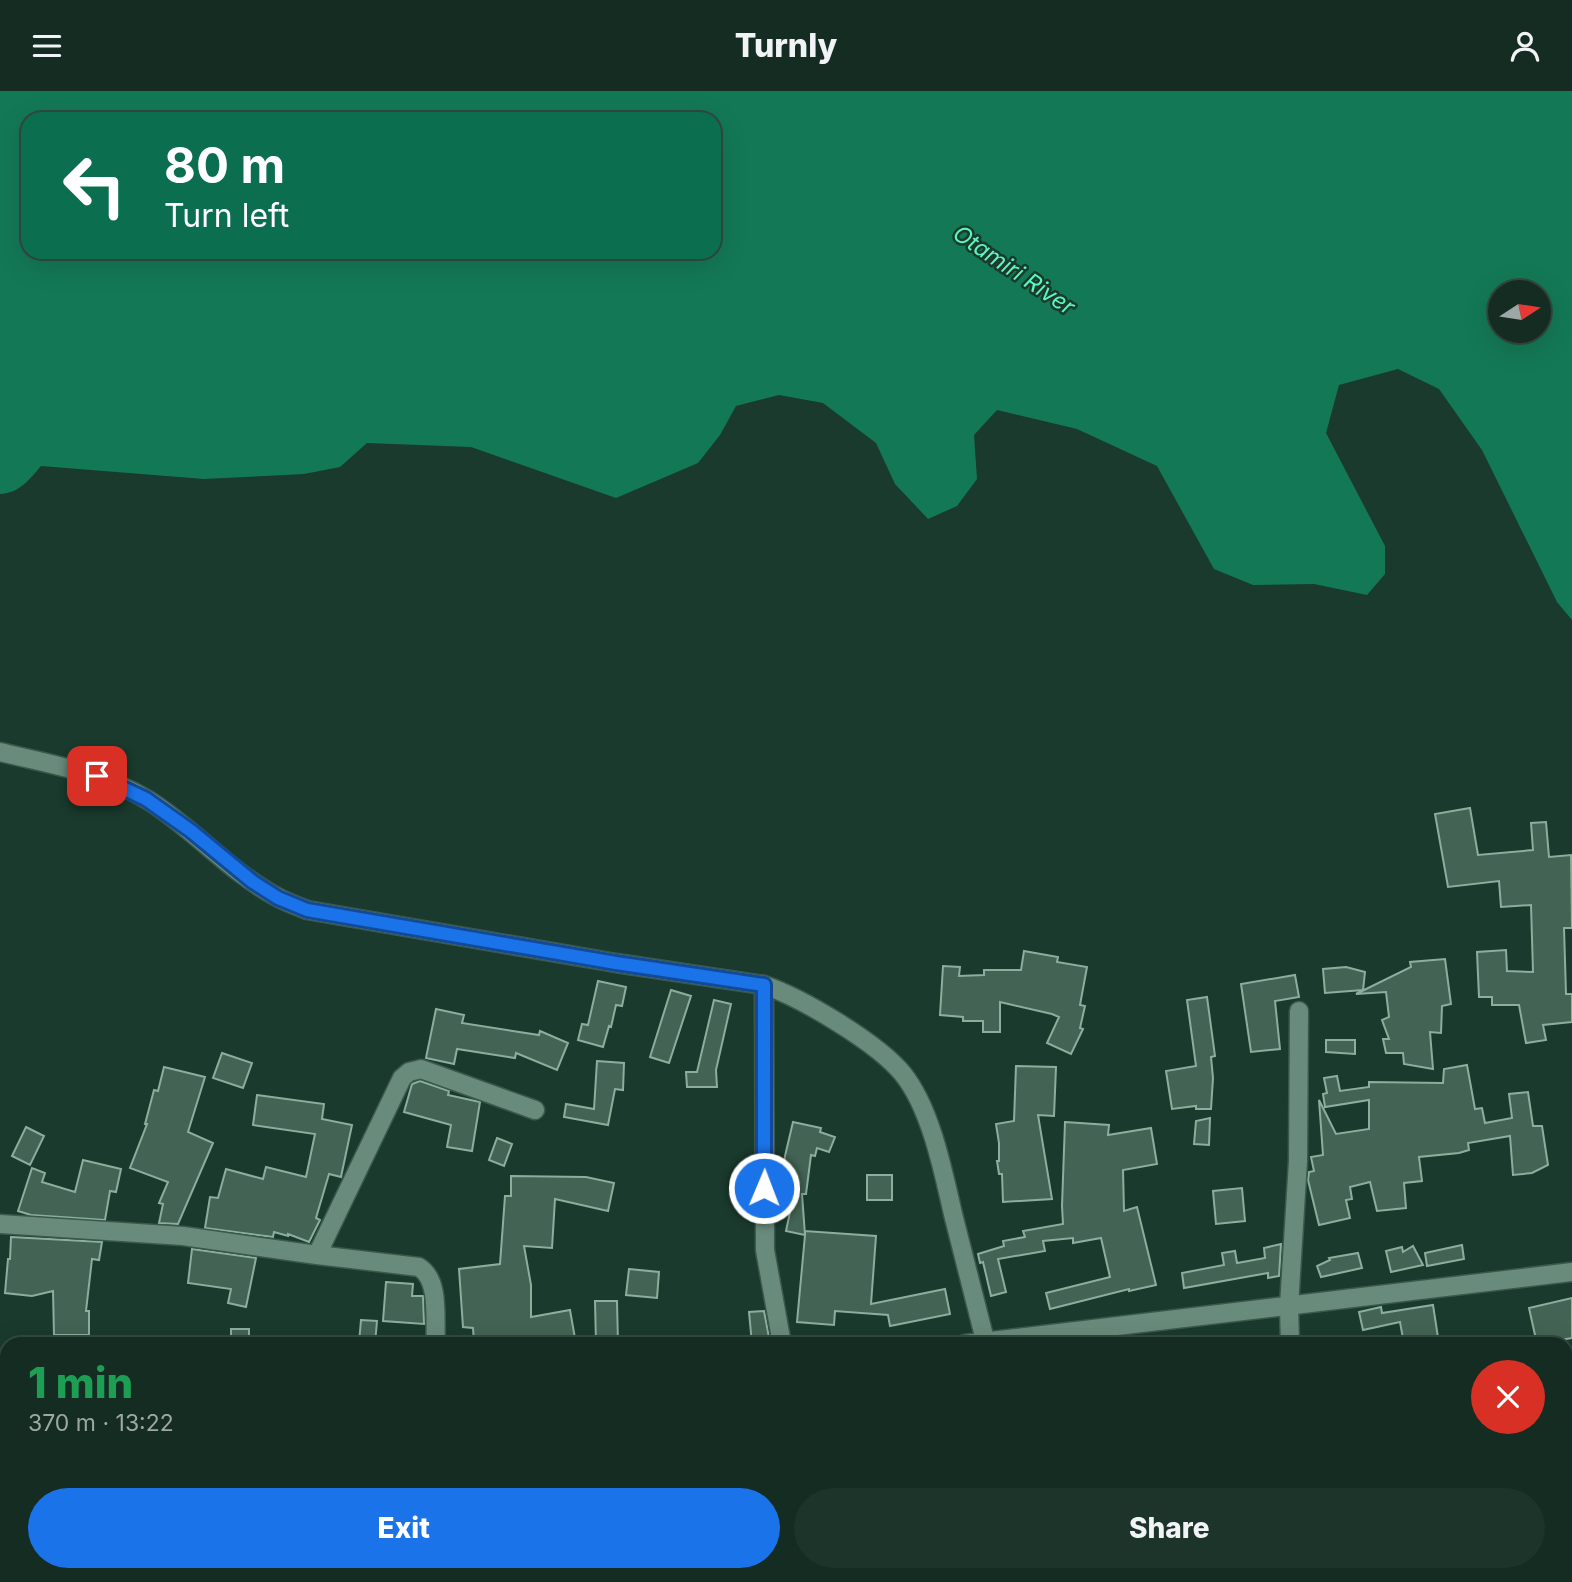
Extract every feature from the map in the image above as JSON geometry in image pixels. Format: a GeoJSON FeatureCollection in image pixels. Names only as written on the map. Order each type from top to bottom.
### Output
{"type":"FeatureCollection","features":[{"type":"Feature","properties":{"kind":"street"},"geometry":{"type":"LineString","coordinates":[[0,752],[97,776],[146,799],[191,831],[253,882],[278,898],[307,910],[616,963],[764,985],[783,991],[818,1011],[885,1055],[904,1076],[928,1119],[983,1337]]}},
{"type":"Feature","properties":{"kind":"street"},"geometry":{"type":"LineString","coordinates":[[764,985],[765,1250],[781,1337]]}},
{"type":"Feature","properties":{"kind":"street"},"geometry":{"type":"LineString","coordinates":[[1290,1337],[1289,1307],[1298,1161],[1298,1011]]}},
{"type":"Feature","properties":{"kind":"street"},"geometry":{"type":"LineString","coordinates":[[317,1255],[402,1078],[410,1072],[421,1069],[535,1109]]}},
{"type":"Feature","properties":{"kind":"street"},"geometry":{"type":"LineString","coordinates":[[0,1224],[183,1236],[419,1267],[426,1271],[433,1282],[436,1337]]}},
{"type":"Feature","properties":{"kind":"street"},"geometry":{"type":"LineString","coordinates":[[1036,1337],[1572,1272]]}},
{"type":"Feature","properties":{"kind":"water","name":"Otamiri River"},"geometry":{"type":"Polygon","coordinates":[[[0,91],[1572,91],[1572,620],[1557,602],[1482,450],[1439,389],[1398,369],[1339,385],[1326,433],[1385,546],[1385,574],[1367,595],[1314,584],[1253,585],[1214,569],[1157,466],[1077,429],[997,410],[974,435],[977,479],[957,506],[928,519],[895,484],[876,443],[823,403],[779,395],[736,406],[720,435],[698,463],[616,498],[471,447],[367,443],[340,467],[304,474],[204,479],[41,466],[18,488],[0,494],[0,91]]]}},
{"type":"Feature","properties":{"kind":"building"},"geometry":{"type":"Polygon","coordinates":[[[1470,808],[1478,855],[1533,850],[1531,823],[1546,822],[1549,857],[1571,855],[1572,928],[1564,928],[1566,994],[1572,994],[1572,1022],[1543,1025],[1546,1040],[1526,1043],[1519,1005],[1492,1005],[1492,997],[1479,997],[1477,952],[1506,950],[1507,971],[1533,972],[1531,905],[1501,907],[1499,881],[1448,887],[1435,814],[1470,808]]]}},
{"type":"Feature","properties":{"kind":"building"},"geometry":{"type":"Polygon","coordinates":[[[1024,951],[1058,957],[1057,962],[1087,967],[1080,1005],[1085,1006],[1080,1028],[1083,1029],[1071,1054],[1047,1043],[1059,1017],[1052,1014],[1000,1002],[1000,1032],[983,1032],[983,1021],[963,1021],[963,1017],[940,1015],[943,966],[960,967],[959,976],[984,975],[984,970],[1021,970],[1024,951]]]}},
{"type":"Feature","properties":{"kind":"building"},"geometry":{"type":"Polygon","coordinates":[[[1445,959],[1451,1004],[1442,1006],[1441,1033],[1430,1032],[1433,1069],[1404,1064],[1403,1053],[1386,1053],[1383,1039],[1389,1039],[1382,1020],[1389,1017],[1386,992],[1356,994],[1411,967],[1410,962],[1445,959]]]}},
{"type":"Feature","properties":{"kind":"building"},"geometry":{"type":"Polygon","coordinates":[[[1346,967],[1365,972],[1363,990],[1325,993],[1323,969],[1346,967]]]}},
{"type":"Feature","properties":{"kind":"building"},"geometry":{"type":"Polygon","coordinates":[[[1295,975],[1299,997],[1275,1001],[1280,1049],[1251,1052],[1241,984],[1295,975]]]}},
{"type":"Feature","properties":{"kind":"building"},"geometry":{"type":"Polygon","coordinates":[[[598,981],[626,987],[622,1006],[616,1005],[603,1047],[578,1040],[582,1024],[588,1025],[598,981]]]}},
{"type":"Feature","properties":{"kind":"building"},"geometry":{"type":"Polygon","coordinates":[[[671,990],[691,996],[669,1063],[650,1057],[671,990]]]}},
{"type":"Feature","properties":{"kind":"building"},"geometry":{"type":"Polygon","coordinates":[[[1207,997],[1215,1056],[1211,1057],[1211,1109],[1196,1109],[1196,1106],[1172,1109],[1166,1071],[1196,1066],[1187,1000],[1207,997]]]}},
{"type":"Feature","properties":{"kind":"building"},"geometry":{"type":"Polygon","coordinates":[[[714,1000],[731,1004],[716,1070],[717,1087],[687,1087],[686,1072],[697,1072],[714,1000]]]}},
{"type":"Feature","properties":{"kind":"building"},"geometry":{"type":"Polygon","coordinates":[[[436,1009],[464,1015],[462,1023],[539,1035],[540,1031],[568,1043],[557,1070],[516,1053],[515,1058],[457,1049],[454,1064],[426,1058],[436,1009]]]}},
{"type":"Feature","properties":{"kind":"building"},"geometry":{"type":"Polygon","coordinates":[[[1326,1040],[1355,1040],[1355,1054],[1326,1052],[1326,1040]]]}},
{"type":"Feature","properties":{"kind":"building"},"geometry":{"type":"Polygon","coordinates":[[[222,1053],[252,1063],[243,1088],[213,1078],[222,1053]]]}},
{"type":"Feature","properties":{"kind":"building"},"geometry":{"type":"Polygon","coordinates":[[[597,1061],[624,1063],[623,1090],[615,1089],[608,1125],[564,1117],[566,1104],[594,1109],[597,1061]]]}},
{"type":"Feature","properties":{"kind":"building"},"geometry":{"type":"Polygon","coordinates":[[[1467,1065],[1475,1109],[1482,1108],[1485,1123],[1512,1118],[1509,1094],[1528,1092],[1533,1126],[1542,1126],[1548,1165],[1532,1173],[1513,1175],[1510,1136],[1468,1143],[1469,1150],[1459,1153],[1419,1157],[1422,1181],[1404,1183],[1406,1208],[1377,1211],[1370,1182],[1350,1187],[1352,1199],[1346,1200],[1350,1218],[1319,1225],[1308,1180],[1309,1172],[1314,1171],[1311,1157],[1323,1155],[1319,1100],[1336,1134],[1369,1129],[1369,1100],[1325,1107],[1323,1094],[1327,1093],[1324,1078],[1337,1076],[1340,1091],[1369,1087],[1369,1082],[1443,1083],[1444,1069],[1467,1065]]]}},
{"type":"Feature","properties":{"kind":"building"},"geometry":{"type":"Polygon","coordinates":[[[1016,1066],[1056,1067],[1054,1116],[1038,1115],[1052,1199],[1003,1202],[1002,1174],[999,1174],[997,1161],[999,1143],[996,1124],[1014,1121],[1016,1066]]]}},
{"type":"Feature","properties":{"kind":"building"},"geometry":{"type":"Polygon","coordinates":[[[164,1067],[205,1077],[188,1132],[213,1143],[178,1224],[159,1223],[163,1204],[159,1203],[168,1182],[130,1168],[147,1124],[154,1090],[158,1091],[164,1067]]]}},
{"type":"Feature","properties":{"kind":"building"},"geometry":{"type":"Polygon","coordinates":[[[420,1081],[449,1091],[448,1095],[480,1102],[472,1151],[447,1147],[451,1125],[404,1112],[412,1084],[420,1081]]]}},
{"type":"Feature","properties":{"kind":"building"},"geometry":{"type":"Polygon","coordinates":[[[257,1095],[324,1104],[322,1119],[352,1125],[341,1177],[329,1174],[316,1218],[320,1220],[309,1242],[274,1232],[273,1237],[205,1228],[210,1197],[218,1198],[226,1169],[263,1179],[266,1167],[306,1177],[315,1134],[253,1125],[257,1095]]]}},
{"type":"Feature","properties":{"kind":"building"},"geometry":{"type":"Polygon","coordinates":[[[1210,1118],[1209,1145],[1194,1144],[1196,1121],[1210,1118]]]}},
{"type":"Feature","properties":{"kind":"building"},"geometry":{"type":"Polygon","coordinates":[[[793,1122],[821,1128],[820,1132],[835,1137],[829,1152],[817,1148],[815,1156],[811,1155],[806,1194],[802,1194],[805,1235],[786,1231],[790,1212],[785,1212],[784,1192],[780,1191],[793,1122]]]}},
{"type":"Feature","properties":{"kind":"building"},"geometry":{"type":"Polygon","coordinates":[[[1065,1122],[1109,1125],[1108,1135],[1151,1128],[1157,1164],[1123,1170],[1124,1211],[1137,1207],[1156,1285],[1050,1309],[1046,1293],[1110,1277],[1101,1238],[1073,1243],[1073,1238],[1043,1241],[1045,1251],[998,1259],[1006,1292],[991,1296],[983,1262],[980,1263],[978,1254],[1004,1246],[1003,1241],[1025,1237],[1023,1231],[1063,1224],[1065,1122]]]}},
{"type":"Feature","properties":{"kind":"building"},"geometry":{"type":"Polygon","coordinates":[[[26,1127],[44,1136],[30,1165],[12,1156],[26,1127]]]}},
{"type":"Feature","properties":{"kind":"building"},"geometry":{"type":"Polygon","coordinates":[[[497,1138],[512,1144],[504,1166],[489,1160],[497,1138]]]}},
{"type":"Feature","properties":{"kind":"building"},"geometry":{"type":"Polygon","coordinates":[[[83,1160],[121,1169],[116,1192],[110,1191],[105,1220],[31,1215],[18,1211],[32,1168],[45,1173],[42,1182],[75,1192],[83,1160]]]}},
{"type":"Feature","properties":{"kind":"building"},"geometry":{"type":"Polygon","coordinates":[[[867,1175],[892,1175],[892,1200],[867,1200],[867,1175]]]}},
{"type":"Feature","properties":{"kind":"building"},"geometry":{"type":"Polygon","coordinates":[[[511,1176],[586,1177],[614,1183],[608,1211],[555,1199],[552,1248],[524,1246],[531,1285],[531,1317],[570,1310],[575,1337],[474,1337],[473,1328],[463,1327],[459,1269],[500,1264],[505,1196],[511,1196],[511,1176]]]}},
{"type":"Feature","properties":{"kind":"building"},"geometry":{"type":"Polygon","coordinates":[[[1242,1188],[1245,1221],[1216,1224],[1213,1191],[1242,1188]]]}},
{"type":"Feature","properties":{"kind":"building"},"geometry":{"type":"Polygon","coordinates":[[[805,1231],[876,1236],[871,1304],[945,1289],[950,1314],[890,1326],[888,1315],[835,1311],[834,1325],[797,1322],[805,1231]]]}},
{"type":"Feature","properties":{"kind":"building"},"geometry":{"type":"Polygon","coordinates":[[[11,1237],[102,1242],[99,1260],[92,1259],[86,1311],[89,1311],[89,1335],[54,1335],[53,1291],[32,1296],[5,1293],[11,1237]]]}},
{"type":"Feature","properties":{"kind":"building"},"geometry":{"type":"Polygon","coordinates":[[[1281,1244],[1279,1276],[1268,1278],[1268,1273],[1184,1288],[1182,1273],[1224,1265],[1222,1253],[1235,1251],[1237,1263],[1265,1258],[1264,1248],[1281,1244]]]}},
{"type":"Feature","properties":{"kind":"building"},"geometry":{"type":"Polygon","coordinates":[[[1462,1245],[1464,1259],[1427,1266],[1425,1253],[1462,1245]]]}},
{"type":"Feature","properties":{"kind":"building"},"geometry":{"type":"Polygon","coordinates":[[[1413,1246],[1423,1265],[1391,1272],[1386,1251],[1402,1247],[1403,1252],[1413,1246]]]}},
{"type":"Feature","properties":{"kind":"building"},"geometry":{"type":"Polygon","coordinates":[[[192,1249],[256,1258],[246,1307],[228,1303],[231,1289],[188,1283],[192,1249]]]}},
{"type":"Feature","properties":{"kind":"building"},"geometry":{"type":"Polygon","coordinates":[[[1358,1253],[1362,1268],[1321,1277],[1317,1266],[1330,1260],[1329,1258],[1358,1253]]]}},
{"type":"Feature","properties":{"kind":"building"},"geometry":{"type":"Polygon","coordinates":[[[629,1269],[659,1272],[657,1298],[626,1295],[629,1269]]]}},
{"type":"Feature","properties":{"kind":"building"},"geometry":{"type":"Polygon","coordinates":[[[386,1282],[413,1284],[412,1296],[423,1296],[424,1324],[383,1321],[386,1282]]]}},
{"type":"Feature","properties":{"kind":"building"},"geometry":{"type":"Polygon","coordinates":[[[1572,1298],[1572,1337],[1535,1337],[1529,1308],[1572,1298]]]}},
{"type":"Feature","properties":{"kind":"building"},"geometry":{"type":"Polygon","coordinates":[[[595,1301],[617,1301],[618,1337],[596,1337],[595,1301]]]}},
{"type":"Feature","properties":{"kind":"building"},"geometry":{"type":"Polygon","coordinates":[[[1433,1305],[1438,1337],[1403,1337],[1400,1322],[1363,1330],[1359,1312],[1381,1307],[1382,1313],[1433,1305]]]}},
{"type":"Feature","properties":{"kind":"building"},"geometry":{"type":"Polygon","coordinates":[[[764,1311],[769,1337],[751,1337],[749,1312],[764,1311]]]}},
{"type":"Feature","properties":{"kind":"building"},"geometry":{"type":"Polygon","coordinates":[[[361,1320],[377,1321],[376,1337],[360,1337],[361,1320]]]}},
{"type":"Feature","properties":{"kind":"building"},"geometry":{"type":"Polygon","coordinates":[[[231,1329],[249,1329],[249,1337],[231,1337],[231,1329]]]}},
{"type":"Feature","properties":{"kind":"route"},"geometry":{"type":"LineString","coordinates":[[97,776],[146,799],[191,831],[253,882],[278,898],[307,910],[616,963],[764,985],[764,1188]]}}]}
